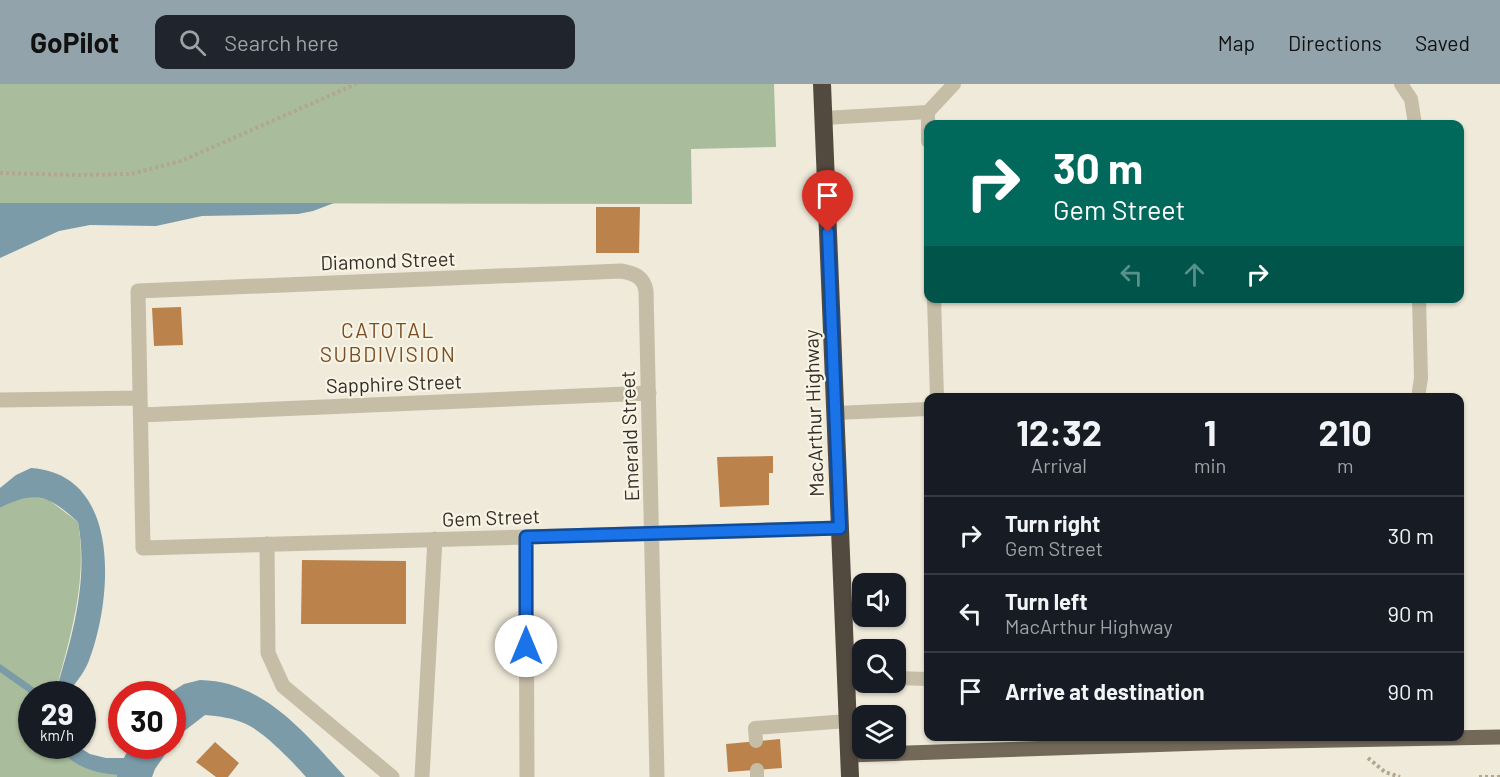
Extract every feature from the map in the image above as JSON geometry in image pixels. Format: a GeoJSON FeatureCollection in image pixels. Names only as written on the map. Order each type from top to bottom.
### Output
{"type":"FeatureCollection","features":[{"type":"Feature","properties":{"kind":"highway","name":"MacArthur Highway"},"geometry":{"type":"LineString","coordinates":[[822,84],[840,528],[852,657]]}},
{"type":"Feature","properties":{"kind":"highway","name":"MacArthur Highway"},"geometry":{"type":"LineString","coordinates":[[850,777],[847,721],[852,690]]}},
{"type":"Feature","properties":{"kind":"main road"},"geometry":{"type":"LineString","coordinates":[[1464,738],[1500,737]]}},
{"type":"Feature","properties":{"kind":"main road"},"geometry":{"type":"LineString","coordinates":[[849,754],[1287,741]]}},
{"type":"Feature","properties":{"kind":"street","name":"Diamond Street"},"geometry":{"type":"LineString","coordinates":[[140,398],[138,291],[621,271],[639,277]]}},
{"type":"Feature","properties":{"kind":"street","name":"Emerald Street"},"geometry":{"type":"LineString","coordinates":[[639,277],[644,282],[646,291],[657,777]]}},
{"type":"Feature","properties":{"kind":"street","name":"Sapphire Street"},"geometry":{"type":"LineString","coordinates":[[141,416],[649,393]]}},
{"type":"Feature","properties":{"kind":"street"},"geometry":{"type":"LineString","coordinates":[[0,400],[140,398],[141,416]]}},
{"type":"Feature","properties":{"kind":"street","name":"Gem Street"},"geometry":{"type":"LineString","coordinates":[[141,416],[143,548],[840,528]]}},
{"type":"Feature","properties":{"kind":"street"},"geometry":{"type":"LineString","coordinates":[[526,537],[527,777]]}},
{"type":"Feature","properties":{"kind":"street"},"geometry":{"type":"LineString","coordinates":[[422,777],[435,539]]}},
{"type":"Feature","properties":{"kind":"street"},"geometry":{"type":"LineString","coordinates":[[267,544],[268,653],[283,686],[392,777]]}},
{"type":"Feature","properties":{"kind":"lane"},"geometry":{"type":"LineString","coordinates":[[928,120],[928,112],[954,84]]}},
{"type":"Feature","properties":{"kind":"lane"},"geometry":{"type":"LineString","coordinates":[[1401,84],[1411,99],[1414,120]]}},
{"type":"Feature","properties":{"kind":"lane"},"geometry":{"type":"LineString","coordinates":[[824,118],[928,112]]}},
{"type":"Feature","properties":{"kind":"lane"},"geometry":{"type":"LineString","coordinates":[[933,303],[937,393]]}},
{"type":"Feature","properties":{"kind":"lane"},"geometry":{"type":"LineString","coordinates":[[1418,393],[1419,303]]}},
{"type":"Feature","properties":{"kind":"lane"},"geometry":{"type":"LineString","coordinates":[[835,412],[924,409]]}},
{"type":"Feature","properties":{"kind":"lane"},"geometry":{"type":"LineString","coordinates":[[906,678],[924,679]]}},
{"type":"Feature","properties":{"kind":"lane"},"geometry":{"type":"LineString","coordinates":[[756,741],[755,728],[847,721]]}},
{"type":"Feature","properties":{"kind":"path"},"geometry":{"type":"LineString","coordinates":[[0,172],[76,175],[130,174],[181,161],[356,84]]}},
{"type":"Feature","properties":{"kind":"path"},"geometry":{"type":"LineString","coordinates":[[1385,772],[1400,777]]}},
{"type":"Feature","properties":{"kind":"path"},"geometry":{"type":"LineString","coordinates":[[1479,777],[1500,777]]}},
{"type":"Feature","properties":{"kind":"green space"},"geometry":{"type":"Polygon","coordinates":[[[0,84],[774,84],[776,147],[691,149],[692,204],[0,203],[0,84]]]}},
{"type":"Feature","properties":{"kind":"green space"},"geometry":{"type":"Polygon","coordinates":[[[32,496],[49,500],[78,522],[81,566],[76,609],[58,681],[18,681],[18,759],[70,759],[92,770],[117,775],[117,777],[0,777],[0,508],[16,500],[32,496]]]}},
{"type":"Feature","properties":{"kind":"water"},"geometry":{"type":"Polygon","coordinates":[[[0,203],[334,203],[298,214],[202,216],[156,226],[90,225],[59,231],[0,258],[0,203]]]}},
{"type":"Feature","properties":{"kind":"water"},"geometry":{"type":"Polygon","coordinates":[[[31,468],[61,476],[83,493],[96,517],[103,545],[105,577],[102,608],[88,663],[77,681],[59,681],[73,631],[80,588],[81,544],[78,522],[59,506],[42,498],[23,499],[0,508],[0,488],[16,475],[31,468]]]}},
{"type":"Feature","properties":{"kind":"water"},"geometry":{"type":"Polygon","coordinates":[[[200,680],[223,683],[244,689],[263,700],[298,727],[345,777],[306,777],[269,740],[253,728],[236,720],[205,715],[186,730],[186,684],[200,680]]]}},
{"type":"Feature","properties":{"kind":"water"},"geometry":{"type":"Polygon","coordinates":[[[96,756],[108,759],[162,759],[152,777],[117,777],[117,775],[100,772],[69,759],[96,759],[96,756]]]}},
{"type":"Feature","properties":{"kind":"building"},"geometry":{"type":"Polygon","coordinates":[[[596,207],[640,207],[639,253],[596,253],[596,207]]]}},
{"type":"Feature","properties":{"kind":"building"},"geometry":{"type":"Polygon","coordinates":[[[181,307],[183,345],[154,346],[152,308],[181,307]]]}},
{"type":"Feature","properties":{"kind":"building"},"geometry":{"type":"Polygon","coordinates":[[[773,456],[773,473],[769,473],[769,505],[720,507],[717,457],[773,456]]]}},
{"type":"Feature","properties":{"kind":"building"},"geometry":{"type":"Polygon","coordinates":[[[302,560],[406,561],[406,624],[301,624],[302,560]]]}},
{"type":"Feature","properties":{"kind":"building"},"geometry":{"type":"Polygon","coordinates":[[[780,739],[782,768],[728,772],[726,744],[780,739]]]}},
{"type":"Feature","properties":{"kind":"building"},"geometry":{"type":"Polygon","coordinates":[[[215,742],[239,763],[228,777],[216,777],[196,762],[215,742]]]}},
{"type":"Feature","properties":{"kind":"waterway"},"geometry":{"type":"LineString","coordinates":[[0,668],[18,681]]}},
{"type":"Feature","properties":{"kind":"district","name":"CATOTAL SUBDIVISION"},"geometry":{"type":"Point","coordinates":[388,341]}},
{"type":"Feature","properties":{"kind":"route"},"geometry":{"type":"LineString","coordinates":[[526,646],[526,537],[840,528],[828,232]]}}]}
